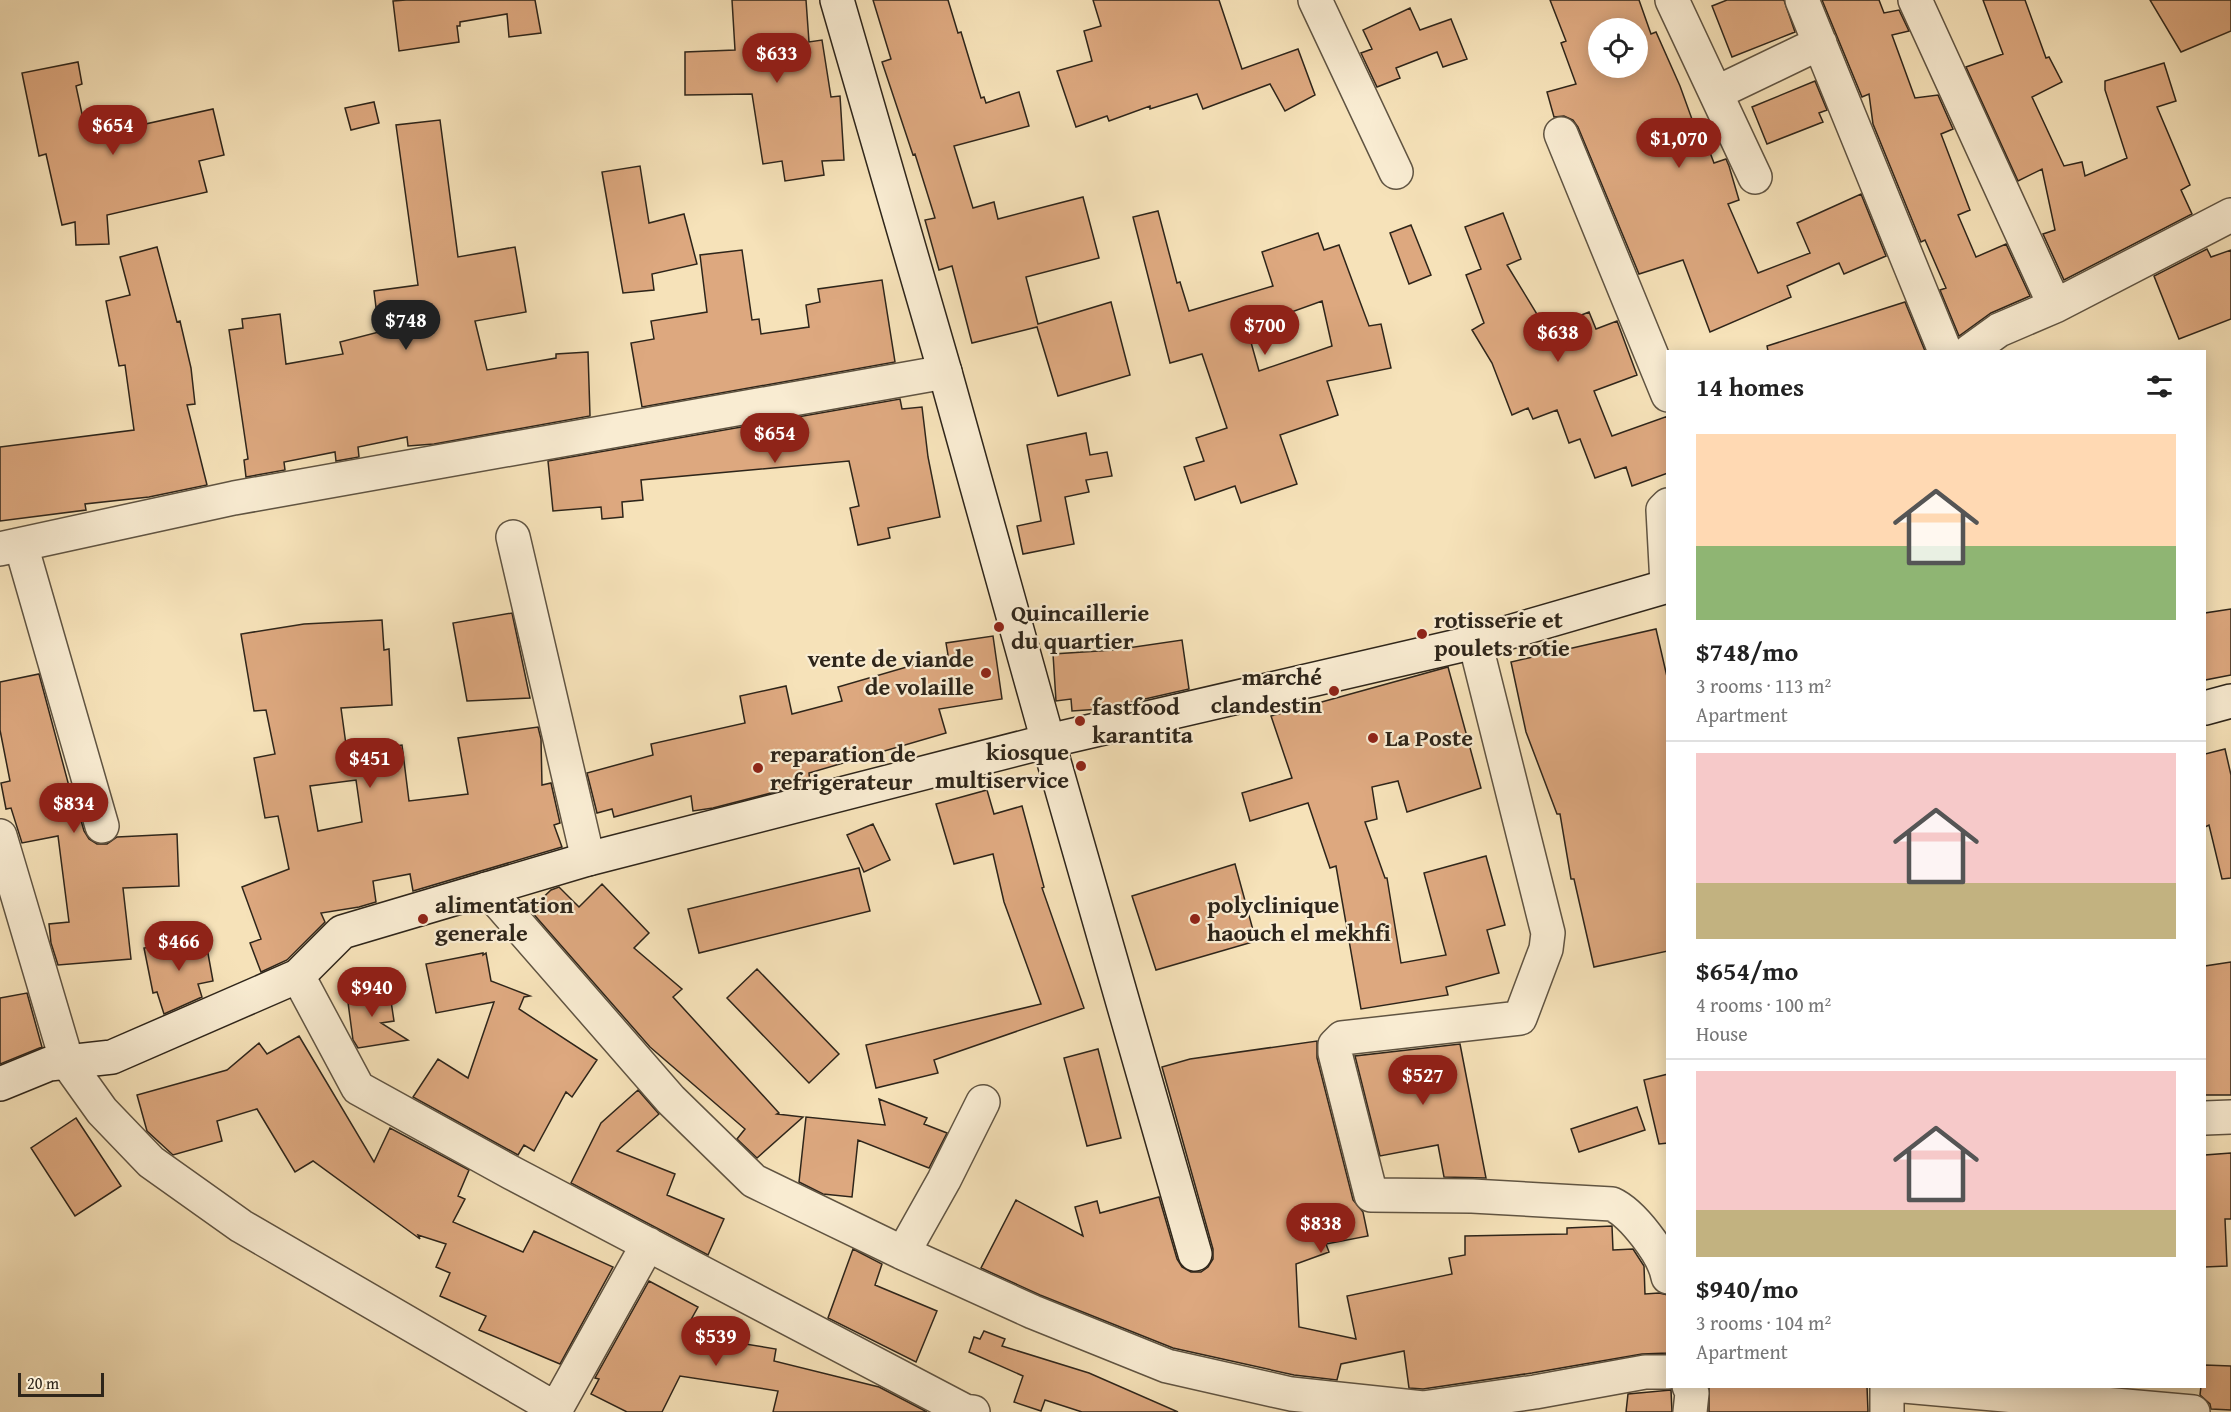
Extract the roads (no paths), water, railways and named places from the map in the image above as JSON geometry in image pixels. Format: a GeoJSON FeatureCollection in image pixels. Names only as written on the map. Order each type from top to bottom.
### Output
{"type":"FeatureCollection","features":[{"type":"Feature","properties":{"kind":"street"},"geometry":{"type":"LineString","coordinates":[[837,0],[1195,1254]]}},
{"type":"Feature","properties":{"kind":"street"},"geometry":{"type":"LineString","coordinates":[[1315,0],[1396,172]]}},
{"type":"Feature","properties":{"kind":"street"},"geometry":{"type":"LineString","coordinates":[[1671,0],[1755,177]]}},
{"type":"Feature","properties":{"kind":"street"},"geometry":{"type":"LineString","coordinates":[[1802,0],[1945,350]]}},
{"type":"Feature","properties":{"kind":"street"},"geometry":{"type":"LineString","coordinates":[[1916,0],[2055,306]]}},
{"type":"Feature","properties":{"kind":"street"},"geometry":{"type":"LineString","coordinates":[[1716,93],[1820,43]]}},
{"type":"Feature","properties":{"kind":"street"},"geometry":{"type":"LineString","coordinates":[[1561,134],[1666,390]]}},
{"type":"Feature","properties":{"kind":"street"},"geometry":{"type":"LineString","coordinates":[[1971,350],[2000,330],[2055,306],[2231,215]]}},
{"type":"Feature","properties":{"kind":"street"},"geometry":{"type":"LineString","coordinates":[[102,826],[11,547],[234,498],[945,372]]}},
{"type":"Feature","properties":{"kind":"street"},"geometry":{"type":"LineString","coordinates":[[1666,507],[1663,510],[1666,555]]}},
{"type":"Feature","properties":{"kind":"street"},"geometry":{"type":"LineString","coordinates":[[513,537],[588,859]]}},
{"type":"Feature","properties":{"kind":"street"},"geometry":{"type":"LineString","coordinates":[[0,1084],[49,1064],[112,1057],[298,975],[342,932],[588,859],[1048,741],[1475,642],[1666,586]]}},
{"type":"Feature","properties":{"kind":"street"},"geometry":{"type":"LineString","coordinates":[[1475,642],[1548,933],[1546,949],[1520,1018],[1341,1038],[1335,1045],[1335,1053],[1371,1195],[1472,1196],[1612,1204],[1623,1209],[1666,1263]]}},
{"type":"Feature","properties":{"kind":"street"},"geometry":{"type":"LineString","coordinates":[[2206,708],[2231,701]]}},
{"type":"Feature","properties":{"kind":"street"},"geometry":{"type":"LineString","coordinates":[[0,836],[67,1062],[102,1111],[151,1162],[241,1226],[556,1409],[648,1244]]}},
{"type":"Feature","properties":{"kind":"street"},"geometry":{"type":"LineString","coordinates":[[487,889],[671,1100],[754,1181],[903,1253],[1033,1312],[1167,1366],[1291,1394],[1423,1408],[1535,1392],[1645,1372],[1666,1372]]}},
{"type":"Feature","properties":{"kind":"street"},"geometry":{"type":"LineString","coordinates":[[298,975],[358,1088],[648,1244],[965,1411],[973,1412]]}},
{"type":"Feature","properties":{"kind":"street"},"geometry":{"type":"LineString","coordinates":[[903,1253],[944,1180],[983,1102]]}},
{"type":"Feature","properties":{"kind":"street"},"geometry":{"type":"LineString","coordinates":[[2206,1118],[2231,1117]]}},
{"type":"Feature","properties":{"kind":"street"},"geometry":{"type":"LineString","coordinates":[[1690,1388],[1692,1394],[1690,1412]]}},
{"type":"Feature","properties":{"kind":"street"},"geometry":{"type":"LineString","coordinates":[[1887,1388],[1887,1412]]}},
{"type":"Feature","properties":{"kind":"street"},"geometry":{"type":"LineString","coordinates":[[1927,1388],[2193,1412]]}},
{"type":"Feature","properties":{"kind":"place","name":"Quincaillerie du quartier"},"geometry":{"type":"Point","coordinates":[999,627]}},
{"type":"Feature","properties":{"kind":"place","name":"rotisserie et poulets rotie"},"geometry":{"type":"Point","coordinates":[1422,634]}},
{"type":"Feature","properties":{"kind":"place","name":"vente de viande de volaille"},"geometry":{"type":"Point","coordinates":[986,673]}},
{"type":"Feature","properties":{"kind":"place","name":"marché clandestin"},"geometry":{"type":"Point","coordinates":[1334,691]}},
{"type":"Feature","properties":{"kind":"place","name":"fastfood karantita"},"geometry":{"type":"Point","coordinates":[1080,721]}},
{"type":"Feature","properties":{"kind":"place","name":"La Poste"},"geometry":{"type":"Point","coordinates":[1373,738]}},
{"type":"Feature","properties":{"kind":"place","name":"kiosque multiservice"},"geometry":{"type":"Point","coordinates":[1081,766]}},
{"type":"Feature","properties":{"kind":"place","name":"reparation de refrigerateur"},"geometry":{"type":"Point","coordinates":[758,768]}},
{"type":"Feature","properties":{"kind":"place","name":"alimentation generale"},"geometry":{"type":"Point","coordinates":[423,919]}},
{"type":"Feature","properties":{"kind":"place","name":"polyclinique haouch el mekhfi"},"geometry":{"type":"Point","coordinates":[1195,919]}}]}
